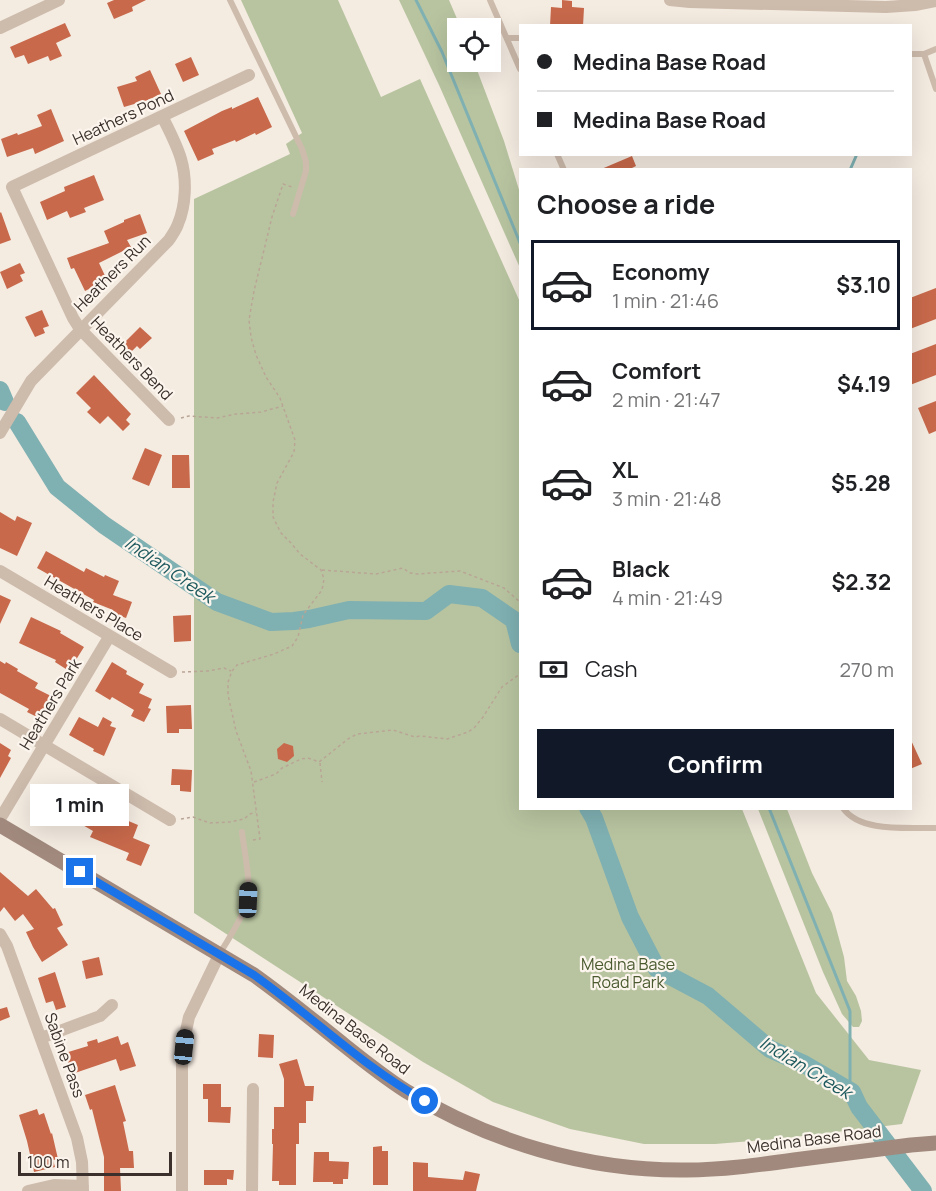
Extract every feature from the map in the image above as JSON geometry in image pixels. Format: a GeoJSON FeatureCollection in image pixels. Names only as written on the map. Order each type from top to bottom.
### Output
{"type":"FeatureCollection","features":[{"type":"Feature","properties":{"kind":"street"},"geometry":{"type":"LineString","coordinates":[[0,28],[59,0]]}},
{"type":"Feature","properties":{"kind":"street"},"geometry":{"type":"LineString","coordinates":[[670,0],[915,5],[934,1]]}},
{"type":"Feature","properties":{"kind":"street","name":"Heathers Pond"},"geometry":{"type":"LineString","coordinates":[[12,187],[249,75]]}},
{"type":"Feature","properties":{"kind":"street","name":"Heathers Run"},"geometry":{"type":"LineString","coordinates":[[0,433],[31,381],[169,240],[178,225],[183,207],[184,176],[181,159],[162,116]]}},
{"type":"Feature","properties":{"kind":"street","name":"Heathers Bend"},"geometry":{"type":"LineString","coordinates":[[12,187],[80,329],[169,420]]}},
{"type":"Feature","properties":{"kind":"street","name":"Heathers Place"},"geometry":{"type":"LineString","coordinates":[[0,571],[171,672]]}},
{"type":"Feature","properties":{"kind":"street","name":"Heathers Park"},"geometry":{"type":"LineString","coordinates":[[0,819],[109,637]]}},
{"type":"Feature","properties":{"kind":"street"},"geometry":{"type":"LineString","coordinates":[[0,719],[170,820]]}},
{"type":"Feature","properties":{"kind":"street","name":"Medina Base Road"},"geometry":{"type":"LineString","coordinates":[[0,825],[254,975],[405,1090],[445,1113],[489,1133],[528,1147],[569,1158],[614,1166],[687,1170],[752,1165],[936,1143]]}},
{"type":"Feature","properties":{"kind":"street","name":"Sabine Pass"},"geometry":{"type":"LineString","coordinates":[[0,934],[8,945],[77,1138],[82,1162],[83,1188]]}},
{"type":"Feature","properties":{"kind":"street"},"geometry":{"type":"LineString","coordinates":[[182,1191],[182,1064],[186,1031],[189,1017],[219,955]]}},
{"type":"Feature","properties":{"kind":"street"},"geometry":{"type":"LineString","coordinates":[[41,1038],[100,1016],[112,1005]]}},
{"type":"Feature","properties":{"kind":"street"},"geometry":{"type":"LineString","coordinates":[[252,1191],[253,1089]]}},
{"type":"Feature","properties":{"kind":"street"},"geometry":{"type":"LineString","coordinates":[[28,1191],[54,1185],[83,1188]]}},
{"type":"Feature","properties":{"kind":"lane"},"geometry":{"type":"LineString","coordinates":[[230,0],[302,149],[306,162],[305,177],[293,214]]}},
{"type":"Feature","properties":{"kind":"lane"},"geometry":{"type":"LineString","coordinates":[[490,0],[519,66]]}},
{"type":"Feature","properties":{"kind":"lane"},"geometry":{"type":"LineString","coordinates":[[508,38],[519,38]]}},
{"type":"Feature","properties":{"kind":"lane"},"geometry":{"type":"LineString","coordinates":[[912,54],[924,54],[936,49]]}},
{"type":"Feature","properties":{"kind":"lane"},"geometry":{"type":"LineString","coordinates":[[924,54],[936,89]]}},
{"type":"Feature","properties":{"kind":"lane"},"geometry":{"type":"LineString","coordinates":[[844,810],[856,821],[868,825],[936,828]]}},
{"type":"Feature","properties":{"kind":"lane"},"geometry":{"type":"LineString","coordinates":[[219,955],[248,900],[242,832]]}},
{"type":"Feature","properties":{"kind":"path"},"geometry":{"type":"LineString","coordinates":[[243,841],[260,839],[253,783],[231,713],[228,682],[231,671],[237,665],[292,646],[298,637],[303,615],[322,590],[324,579],[321,570],[300,554],[281,533],[273,517],[273,502],[278,483],[294,452],[295,440],[284,406],[255,355],[249,321],[272,217],[283,184],[301,191]]}},
{"type":"Feature","properties":{"kind":"path"},"geometry":{"type":"LineString","coordinates":[[169,420],[189,416],[217,418],[261,412],[284,406]]}},
{"type":"Feature","properties":{"kind":"path"},"geometry":{"type":"LineString","coordinates":[[321,570],[376,574],[403,568],[410,573],[417,574],[460,571],[504,588],[519,601]]}},
{"type":"Feature","properties":{"kind":"path"},"geometry":{"type":"LineString","coordinates":[[171,672],[224,668],[231,671]]}},
{"type":"Feature","properties":{"kind":"path"},"geometry":{"type":"LineString","coordinates":[[320,762],[357,734],[393,730],[409,736],[447,739],[468,732],[483,717],[502,687],[519,675]]}},
{"type":"Feature","properties":{"kind":"path"},"geometry":{"type":"LineString","coordinates":[[253,783],[276,774],[282,768],[301,759],[308,758],[320,762]]}},
{"type":"Feature","properties":{"kind":"path"},"geometry":{"type":"LineString","coordinates":[[320,762],[322,782]]}},
{"type":"Feature","properties":{"kind":"path"},"geometry":{"type":"LineString","coordinates":[[170,820],[193,817],[210,823],[230,822],[244,819],[257,812]]}},
{"type":"Feature","properties":{"kind":"green space","name":"Medina Base Road Park"},"geometry":{"type":"Polygon","coordinates":[[[241,0],[338,0],[381,97],[420,79],[519,300],[519,810],[742,810],[816,993],[869,1060],[921,1070],[902,1124],[715,1144],[644,1144],[570,1129],[493,1102],[423,1062],[194,913],[194,199],[290,154],[286,144],[302,133],[241,0]]]}},
{"type":"Feature","properties":{"kind":"green space"},"geometry":{"type":"Polygon","coordinates":[[[399,0],[449,0],[457,18],[447,18],[447,72],[478,72],[504,141],[519,190],[519,266],[399,0]]]}},
{"type":"Feature","properties":{"kind":"green space"},"geometry":{"type":"Polygon","coordinates":[[[758,810],[787,810],[812,873],[832,913],[844,957],[847,981],[856,996],[861,1011],[862,1021],[859,1027],[853,1027],[842,1014],[758,810]]]}},
{"type":"Feature","properties":{"kind":"building"},"geometry":{"type":"Polygon","coordinates":[[[114,0],[146,0],[132,7],[133,11],[114,19],[107,3],[114,0]]]}},
{"type":"Feature","properties":{"kind":"building"},"geometry":{"type":"Polygon","coordinates":[[[562,0],[572,1],[572,7],[584,8],[583,24],[550,24],[551,7],[562,8],[562,0]]]}},
{"type":"Feature","properties":{"kind":"building"},"geometry":{"type":"Polygon","coordinates":[[[65,23],[71,36],[56,43],[62,56],[50,61],[48,56],[28,64],[24,55],[15,58],[10,47],[65,23]]]}},
{"type":"Feature","properties":{"kind":"building"},"geometry":{"type":"Polygon","coordinates":[[[191,57],[199,75],[183,82],[175,64],[191,57]]]}},
{"type":"Feature","properties":{"kind":"building"},"geometry":{"type":"Polygon","coordinates":[[[150,70],[161,94],[124,107],[117,87],[137,81],[135,77],[150,70]]]}},
{"type":"Feature","properties":{"kind":"building"},"geometry":{"type":"Polygon","coordinates":[[[258,97],[272,127],[256,135],[255,133],[236,142],[235,140],[212,149],[214,154],[198,161],[184,131],[222,111],[258,97]]]}},
{"type":"Feature","properties":{"kind":"building"},"geometry":{"type":"Polygon","coordinates":[[[51,109],[64,141],[35,154],[33,148],[7,157],[1,139],[42,126],[37,115],[51,109]]]}},
{"type":"Feature","properties":{"kind":"building"},"geometry":{"type":"Polygon","coordinates":[[[632,156],[636,166],[632,168],[604,168],[632,156]]]}},
{"type":"Feature","properties":{"kind":"building"},"geometry":{"type":"Polygon","coordinates":[[[94,175],[104,200],[84,208],[86,212],[70,218],[67,211],[47,220],[40,202],[65,191],[64,187],[94,175]]]}},
{"type":"Feature","properties":{"kind":"building"},"geometry":{"type":"Polygon","coordinates":[[[0,213],[11,240],[0,244],[0,213]]]}},
{"type":"Feature","properties":{"kind":"building"},"geometry":{"type":"Polygon","coordinates":[[[140,214],[147,233],[127,240],[131,247],[99,263],[107,280],[85,291],[67,258],[109,243],[104,231],[140,214]]]}},
{"type":"Feature","properties":{"kind":"building"},"geometry":{"type":"Polygon","coordinates":[[[20,263],[25,273],[20,275],[23,281],[7,289],[0,272],[20,263]]]}},
{"type":"Feature","properties":{"kind":"building"},"geometry":{"type":"Polygon","coordinates":[[[936,288],[936,319],[912,328],[912,297],[936,288]]]}},
{"type":"Feature","properties":{"kind":"building"},"geometry":{"type":"Polygon","coordinates":[[[42,310],[49,326],[43,328],[45,333],[35,337],[25,317],[42,310]]]}},
{"type":"Feature","properties":{"kind":"building"},"geometry":{"type":"Polygon","coordinates":[[[140,327],[152,338],[140,349],[137,346],[131,352],[123,344],[140,327]]]}},
{"type":"Feature","properties":{"kind":"building"},"geometry":{"type":"Polygon","coordinates":[[[936,344],[936,375],[912,384],[912,353],[936,344]]]}},
{"type":"Feature","properties":{"kind":"building"},"geometry":{"type":"Polygon","coordinates":[[[94,375],[131,414],[126,420],[130,424],[123,431],[108,416],[100,424],[87,412],[91,408],[76,393],[94,375]]]}},
{"type":"Feature","properties":{"kind":"building"},"geometry":{"type":"Polygon","coordinates":[[[936,401],[936,431],[929,434],[918,408],[936,401]]]}},
{"type":"Feature","properties":{"kind":"building"},"geometry":{"type":"Polygon","coordinates":[[[145,448],[162,455],[149,486],[132,479],[145,448]]]}},
{"type":"Feature","properties":{"kind":"building"},"geometry":{"type":"Polygon","coordinates":[[[172,455],[189,455],[190,488],[172,488],[172,455]]]}},
{"type":"Feature","properties":{"kind":"building"},"geometry":{"type":"Polygon","coordinates":[[[0,512],[15,521],[17,516],[32,523],[17,556],[0,548],[0,512]]]}},
{"type":"Feature","properties":{"kind":"building"},"geometry":{"type":"Polygon","coordinates":[[[46,551],[84,572],[86,568],[119,581],[113,595],[132,602],[126,618],[112,613],[113,610],[93,602],[94,600],[37,568],[46,551]]]}},
{"type":"Feature","properties":{"kind":"building"},"geometry":{"type":"Polygon","coordinates":[[[0,595],[11,600],[0,624],[0,595]]]}},
{"type":"Feature","properties":{"kind":"building"},"geometry":{"type":"Polygon","coordinates":[[[191,615],[191,641],[174,642],[173,616],[191,615]]]}},
{"type":"Feature","properties":{"kind":"building"},"geometry":{"type":"Polygon","coordinates":[[[31,617],[61,631],[60,633],[84,647],[69,671],[55,662],[56,660],[19,643],[31,617]]]}},
{"type":"Feature","properties":{"kind":"building"},"geometry":{"type":"Polygon","coordinates":[[[0,661],[18,669],[17,671],[38,683],[35,688],[53,697],[45,711],[41,709],[37,717],[27,712],[29,709],[0,693],[0,661]]]}},
{"type":"Feature","properties":{"kind":"building"},"geometry":{"type":"Polygon","coordinates":[[[112,662],[127,671],[126,674],[144,684],[139,693],[152,699],[148,708],[151,709],[144,722],[131,716],[134,710],[112,697],[110,700],[95,691],[112,662]]]}},
{"type":"Feature","properties":{"kind":"building"},"geometry":{"type":"Polygon","coordinates":[[[191,705],[192,729],[179,729],[179,733],[167,733],[166,706],[191,705]]]}},
{"type":"Feature","properties":{"kind":"building"},"geometry":{"type":"Polygon","coordinates":[[[79,717],[98,727],[103,717],[112,722],[110,726],[116,728],[104,756],[69,735],[79,717]]]}},
{"type":"Feature","properties":{"kind":"building"},"geometry":{"type":"Polygon","coordinates":[[[912,742],[922,764],[912,768],[912,742]]]}},
{"type":"Feature","properties":{"kind":"building"},"geometry":{"type":"Polygon","coordinates":[[[0,743],[11,750],[8,756],[11,758],[0,778],[0,743]]]}},
{"type":"Feature","properties":{"kind":"building"},"geometry":{"type":"Polygon","coordinates":[[[284,743],[293,746],[294,756],[287,762],[278,759],[277,749],[284,743]]]}},
{"type":"Feature","properties":{"kind":"building"},"geometry":{"type":"Polygon","coordinates":[[[172,769],[192,770],[191,792],[180,791],[180,785],[171,785],[172,769]]]}},
{"type":"Feature","properties":{"kind":"building"},"geometry":{"type":"Polygon","coordinates":[[[93,799],[120,814],[119,817],[138,825],[133,838],[150,845],[141,866],[126,860],[129,853],[90,837],[93,831],[74,820],[83,804],[88,808],[93,799]]]}},
{"type":"Feature","properties":{"kind":"building"},"geometry":{"type":"Polygon","coordinates":[[[0,872],[28,896],[36,889],[53,909],[55,908],[63,925],[57,928],[68,945],[42,962],[26,932],[34,929],[23,914],[15,921],[4,907],[0,912],[0,872]]]}},
{"type":"Feature","properties":{"kind":"building"},"geometry":{"type":"Polygon","coordinates":[[[99,957],[103,975],[86,979],[82,961],[99,957]]]}},
{"type":"Feature","properties":{"kind":"building"},"geometry":{"type":"Polygon","coordinates":[[[55,972],[66,1007],[56,1010],[53,1001],[46,1003],[38,978],[55,972]]]}},
{"type":"Feature","properties":{"kind":"building"},"geometry":{"type":"Polygon","coordinates":[[[7,1007],[10,1017],[0,1021],[0,1009],[7,1007]]]}},
{"type":"Feature","properties":{"kind":"building"},"geometry":{"type":"Polygon","coordinates":[[[259,1034],[274,1035],[273,1058],[258,1057],[259,1034]]]}},
{"type":"Feature","properties":{"kind":"building"},"geometry":{"type":"Polygon","coordinates":[[[118,1036],[121,1045],[128,1042],[136,1066],[120,1071],[116,1059],[72,1074],[65,1053],[88,1046],[87,1042],[97,1039],[98,1043],[118,1036]]]}},
{"type":"Feature","properties":{"kind":"building"},"geometry":{"type":"Polygon","coordinates":[[[297,1059],[305,1086],[314,1086],[313,1101],[306,1101],[306,1123],[299,1123],[299,1144],[296,1144],[296,1185],[279,1185],[279,1181],[272,1181],[272,1129],[274,1129],[274,1107],[284,1107],[284,1079],[279,1064],[297,1059]]]}},
{"type":"Feature","properties":{"kind":"building"},"geometry":{"type":"Polygon","coordinates":[[[203,1084],[221,1084],[221,1107],[231,1107],[230,1123],[208,1122],[208,1099],[203,1099],[203,1084]]]}},
{"type":"Feature","properties":{"kind":"building"},"geometry":{"type":"Polygon","coordinates":[[[115,1085],[126,1121],[123,1122],[129,1151],[133,1151],[134,1168],[120,1168],[121,1191],[104,1191],[104,1157],[92,1109],[90,1110],[85,1095],[115,1085]]]}},
{"type":"Feature","properties":{"kind":"building"},"geometry":{"type":"Polygon","coordinates":[[[37,1109],[39,1115],[44,1113],[52,1133],[58,1159],[53,1160],[55,1167],[34,1172],[19,1115],[37,1109]]]}},
{"type":"Feature","properties":{"kind":"building"},"geometry":{"type":"Polygon","coordinates":[[[382,1146],[382,1151],[388,1151],[388,1185],[373,1185],[373,1147],[382,1146]]]}},
{"type":"Feature","properties":{"kind":"building"},"geometry":{"type":"Polygon","coordinates":[[[314,1152],[329,1152],[329,1161],[349,1162],[348,1179],[343,1179],[343,1184],[313,1182],[314,1152]]]}},
{"type":"Feature","properties":{"kind":"building"},"geometry":{"type":"Polygon","coordinates":[[[413,1162],[428,1163],[428,1177],[463,1180],[465,1171],[480,1174],[476,1191],[413,1191],[413,1162]]]}},
{"type":"Feature","properties":{"kind":"building"},"geometry":{"type":"Polygon","coordinates":[[[204,1170],[234,1170],[233,1180],[227,1179],[227,1185],[204,1185],[204,1170]]]}},
{"type":"Feature","properties":{"kind":"waterway"},"geometry":{"type":"LineString","coordinates":[[416,0],[442,52],[519,241]]}},
{"type":"Feature","properties":{"kind":"waterway"},"geometry":{"type":"LineString","coordinates":[[851,168],[856,156]]}},
{"type":"Feature","properties":{"kind":"waterway","name":"Indian Creek"},"geometry":{"type":"LineString","coordinates":[[0,390],[5,402]]}},
{"type":"Feature","properties":{"kind":"waterway","name":"Indian Creek"},"geometry":{"type":"LineString","coordinates":[[17,422],[57,487],[104,525],[217,602],[271,622],[309,619],[349,610],[426,611],[449,594],[482,598],[514,620],[519,640]]}},
{"type":"Feature","properties":{"kind":"waterway","name":"Indian Creek"},"geometry":{"type":"LineString","coordinates":[[589,810],[630,917],[657,969],[708,996],[770,1049],[804,1064],[852,1092],[859,1107],[923,1191]]}},
{"type":"Feature","properties":{"kind":"waterway"},"geometry":{"type":"LineString","coordinates":[[770,810],[850,1011],[852,1092]]}},
{"type":"Feature","properties":{"kind":"route"},"geometry":{"type":"LineString","coordinates":[[80,872],[254,975],[368,1064],[425,1101]]}}]}
